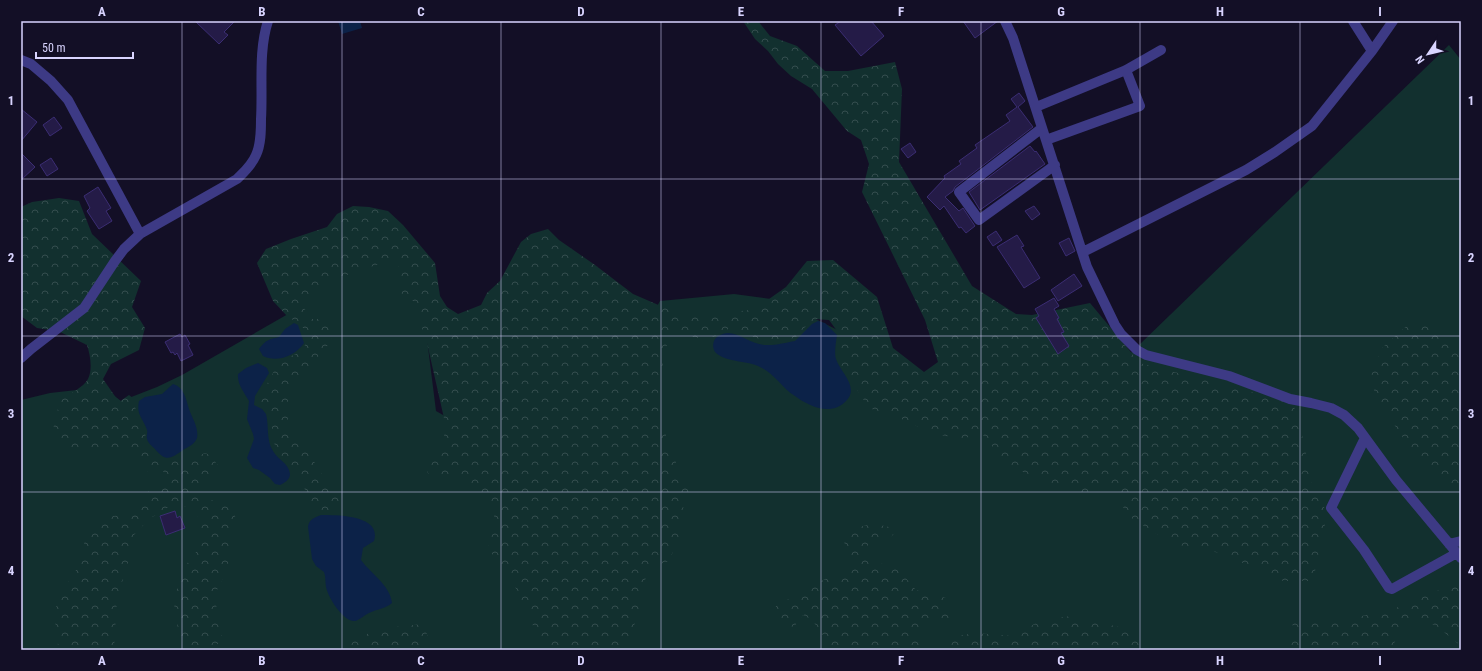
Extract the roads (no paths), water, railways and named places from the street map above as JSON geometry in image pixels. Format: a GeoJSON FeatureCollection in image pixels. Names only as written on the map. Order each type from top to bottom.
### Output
{"type":"FeatureCollection","features":[{"type":"Feature","properties":{"kind":"street"},"geometry":{"type":"LineString","coordinates":[[21,358],[84,308],[124,249],[140,234],[237,179],[247,170],[257,155],[261,135],[262,61],[265,31],[268,21]]}},
{"type":"Feature","properties":{"kind":"street"},"geometry":{"type":"LineString","coordinates":[[1004,21],[1013,38],[1087,267],[1115,325],[1121,334],[1137,350],[1146,355],[1229,376],[1290,399],[1331,408],[1344,415],[1352,422],[1365,438],[1396,480],[1459,556],[1392,589],[1389,588],[1364,550],[1331,508],[1365,438]]}},
{"type":"Feature","properties":{"kind":"street"},"geometry":{"type":"LineString","coordinates":[[1353,21],[1372,51]]}},
{"type":"Feature","properties":{"kind":"street"},"geometry":{"type":"LineString","coordinates":[[1083,252],[1246,170],[1312,126],[1372,51],[1393,21]]}},
{"type":"Feature","properties":{"kind":"street"},"geometry":{"type":"LineString","coordinates":[[1036,107],[1126,70],[1161,50]]}},
{"type":"Feature","properties":{"kind":"street"},"geometry":{"type":"LineString","coordinates":[[21,60],[31,64],[51,81],[68,100],[140,234]]}},
{"type":"Feature","properties":{"kind":"street"},"geometry":{"type":"LineString","coordinates":[[1046,140],[1140,106],[1126,70]]}},
{"type":"Feature","properties":{"kind":"street"},"geometry":{"type":"LineString","coordinates":[[1042,128],[959,192],[979,220],[1055,165]]}},
{"type":"Feature","properties":{"kind":"street"},"geometry":{"type":"LineString","coordinates":[[1449,544],[1461,541]]}},
{"type":"Feature","properties":{"kind":"water"},"geometry":{"type":"Polygon","coordinates":[[[338,21],[360,21],[362,28],[342,34],[338,21]]]}},
{"type":"Feature","properties":{"kind":"water"},"geometry":{"type":"Polygon","coordinates":[[[818,321],[825,323],[837,335],[835,357],[850,384],[851,390],[847,400],[835,408],[828,409],[814,407],[807,404],[790,393],[765,370],[755,365],[721,356],[716,353],[713,345],[717,337],[728,333],[738,335],[763,345],[795,341],[812,324],[818,321]]]}},
{"type":"Feature","properties":{"kind":"water"},"geometry":{"type":"Polygon","coordinates":[[[294,323],[298,325],[304,343],[300,348],[291,355],[285,357],[274,359],[263,356],[259,349],[264,343],[270,339],[279,337],[285,329],[294,323]]]}},
{"type":"Feature","properties":{"kind":"water"},"geometry":{"type":"Polygon","coordinates":[[[258,363],[267,368],[269,373],[255,396],[254,405],[262,409],[266,414],[269,443],[275,454],[285,464],[290,474],[288,480],[280,485],[275,484],[270,478],[259,470],[253,468],[247,458],[254,439],[247,419],[249,401],[240,385],[238,374],[246,368],[258,363]]]}},
{"type":"Feature","properties":{"kind":"water"},"geometry":{"type":"Polygon","coordinates":[[[173,384],[180,388],[184,394],[196,427],[197,438],[193,444],[168,458],[162,456],[148,442],[147,430],[139,413],[138,406],[139,401],[145,397],[162,394],[173,384]]]}},
{"type":"Feature","properties":{"kind":"water"},"geometry":{"type":"Polygon","coordinates":[[[321,515],[347,516],[365,521],[371,526],[375,532],[374,541],[363,548],[361,560],[388,591],[392,603],[387,607],[367,614],[355,621],[346,618],[337,608],[327,591],[324,572],[316,566],[312,559],[308,527],[311,520],[321,515]]]}}]}
